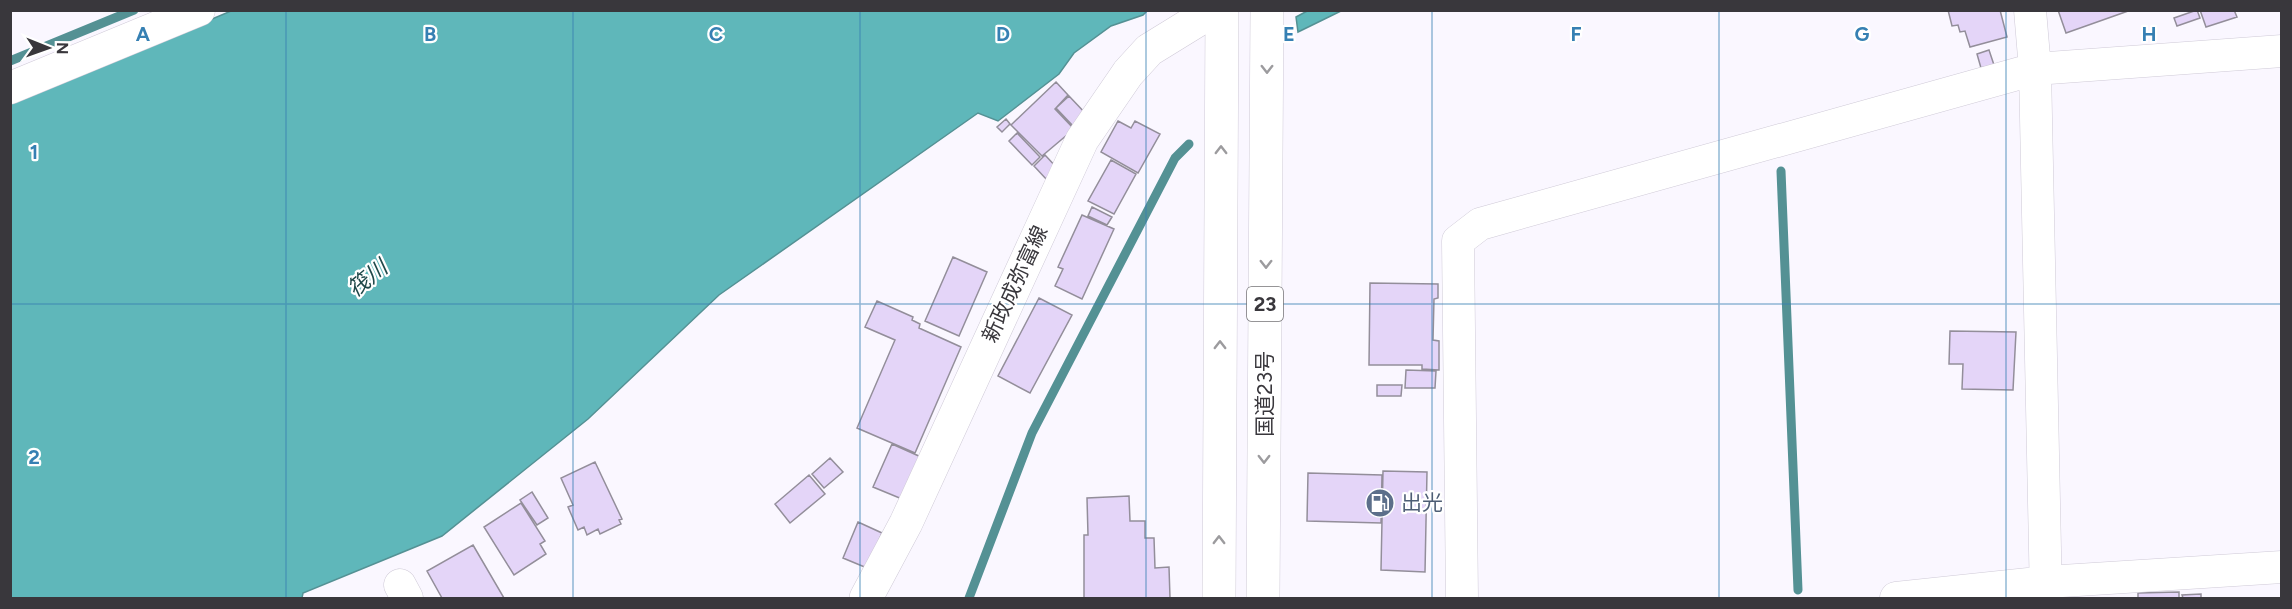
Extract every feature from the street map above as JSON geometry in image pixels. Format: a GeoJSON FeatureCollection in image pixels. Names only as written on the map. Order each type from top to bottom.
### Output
{"type":"FeatureCollection","features":[{"type":"Feature","properties":{"kind":"main road","name":"新政成弥富線"},"geometry":{"type":"LineString","coordinates":[[866,598],[906,523],[1083,140],[1128,73],[1149,50],[1214,10]]}},
{"type":"Feature","properties":{"kind":"main road","name":"23"},"geometry":{"type":"LineString","coordinates":[[1219,598],[1222,10]]}},
{"type":"Feature","properties":{"kind":"main road","name":"国道23号"},"geometry":{"type":"LineString","coordinates":[[1263,598],[1267,10]]}},
{"type":"Feature","properties":{"kind":"street"},"geometry":{"type":"LineString","coordinates":[[10,88],[199,10]]}},
{"type":"Feature","properties":{"kind":"street"},"geometry":{"type":"LineString","coordinates":[[2030,10],[2035,69],[2046,590]]}},
{"type":"Feature","properties":{"kind":"street"},"geometry":{"type":"LineString","coordinates":[[1462,598],[1458,241],[1480,224],[2035,69],[2282,51]]}},
{"type":"Feature","properties":{"kind":"street"},"geometry":{"type":"LineString","coordinates":[[1896,598],[2046,590],[2282,567]]}},
{"type":"Feature","properties":{"kind":"water"},"geometry":{"type":"Polygon","coordinates":[[[1309,10],[1341,11],[1298,32],[1296,17],[1309,10]]]}},
{"type":"Feature","properties":{"kind":"water","name":"筏川"},"geometry":{"type":"Polygon","coordinates":[[[231,11],[1147,11],[1143,15],[1111,26],[1074,53],[1059,74],[998,121],[978,113],[719,295],[588,419],[442,536],[303,593],[302,598],[11,598],[10,104],[231,11]]]}},
{"type":"Feature","properties":{"kind":"building"},"geometry":{"type":"Polygon","coordinates":[[[1948,10],[2000,10],[2007,37],[1970,47],[1965,31],[1960,32],[1958,25],[1952,26],[1948,10]]]}},
{"type":"Feature","properties":{"kind":"building"},"geometry":{"type":"Polygon","coordinates":[[[2058,10],[2131,10],[2066,33],[2058,10]]]}},
{"type":"Feature","properties":{"kind":"building"},"geometry":{"type":"Polygon","coordinates":[[[2197,10],[2200,18],[2177,26],[2174,18],[2197,10]]]}},
{"type":"Feature","properties":{"kind":"building"},"geometry":{"type":"Polygon","coordinates":[[[2200,10],[2234,10],[2237,17],[2206,27],[2200,10]]]}},
{"type":"Feature","properties":{"kind":"building"},"geometry":{"type":"Polygon","coordinates":[[[1989,50],[1994,65],[1981,68],[1977,54],[1989,50]]]}},
{"type":"Feature","properties":{"kind":"building"},"geometry":{"type":"Polygon","coordinates":[[[1056,82],[1068,95],[1055,109],[1074,129],[1042,156],[1011,125],[1056,82]]]}},
{"type":"Feature","properties":{"kind":"building"},"geometry":{"type":"Polygon","coordinates":[[[1069,96],[1087,115],[1074,127],[1056,108],[1069,96]]]}},
{"type":"Feature","properties":{"kind":"building"},"geometry":{"type":"Polygon","coordinates":[[[1006,119],[1010,124],[1002,132],[997,127],[1006,119]]]}},
{"type":"Feature","properties":{"kind":"building"},"geometry":{"type":"Polygon","coordinates":[[[1118,121],[1131,128],[1135,121],[1160,134],[1138,173],[1101,152],[1118,121]]]}},
{"type":"Feature","properties":{"kind":"building"},"geometry":{"type":"Polygon","coordinates":[[[1017,133],[1040,157],[1032,165],[1009,141],[1017,133]]]}},
{"type":"Feature","properties":{"kind":"building"},"geometry":{"type":"Polygon","coordinates":[[[1045,155],[1058,169],[1047,180],[1034,166],[1045,155]]]}},
{"type":"Feature","properties":{"kind":"building"},"geometry":{"type":"Polygon","coordinates":[[[1111,160],[1136,174],[1114,214],[1088,201],[1111,160]]]}},
{"type":"Feature","properties":{"kind":"building"},"geometry":{"type":"Polygon","coordinates":[[[1092,207],[1112,217],[1107,225],[1088,216],[1092,207]]]}},
{"type":"Feature","properties":{"kind":"building"},"geometry":{"type":"Polygon","coordinates":[[[1082,215],[1114,229],[1082,299],[1055,286],[1063,269],[1058,267],[1082,215]]]}},
{"type":"Feature","properties":{"kind":"building"},"geometry":{"type":"Polygon","coordinates":[[[953,257],[987,272],[959,336],[925,321],[953,257]]]}},
{"type":"Feature","properties":{"kind":"building"},"geometry":{"type":"Polygon","coordinates":[[[1370,283],[1438,284],[1438,298],[1434,299],[1433,340],[1439,341],[1439,370],[1422,369],[1422,365],[1369,365],[1370,283]]]}},
{"type":"Feature","properties":{"kind":"building"},"geometry":{"type":"Polygon","coordinates":[[[1039,298],[1072,315],[1030,393],[998,376],[1039,298]]]}},
{"type":"Feature","properties":{"kind":"building"},"geometry":{"type":"Polygon","coordinates":[[[877,301],[913,317],[912,320],[920,324],[919,328],[961,347],[915,453],[857,428],[895,340],[865,327],[877,301]]]}},
{"type":"Feature","properties":{"kind":"building"},"geometry":{"type":"Polygon","coordinates":[[[1950,331],[2016,332],[2013,390],[1962,389],[1963,364],[1949,364],[1950,331]]]}},
{"type":"Feature","properties":{"kind":"building"},"geometry":{"type":"Polygon","coordinates":[[[1406,370],[1436,371],[1435,388],[1405,388],[1406,370]]]}},
{"type":"Feature","properties":{"kind":"building"},"geometry":{"type":"Polygon","coordinates":[[[1377,385],[1402,385],[1401,396],[1377,396],[1377,385]]]}},
{"type":"Feature","properties":{"kind":"building"},"geometry":{"type":"Polygon","coordinates":[[[892,444],[921,457],[902,499],[873,487],[892,444]]]}},
{"type":"Feature","properties":{"kind":"building"},"geometry":{"type":"Polygon","coordinates":[[[830,458],[843,472],[824,488],[812,474],[830,458]]]}},
{"type":"Feature","properties":{"kind":"building"},"geometry":{"type":"Polygon","coordinates":[[[595,462],[622,519],[619,520],[621,524],[600,534],[598,529],[587,535],[584,527],[578,530],[568,507],[573,505],[561,478],[595,462]]]}},
{"type":"Feature","properties":{"kind":"building"},"geometry":{"type":"Polygon","coordinates":[[[1383,471],[1427,472],[1425,572],[1381,570],[1383,471]]]}},
{"type":"Feature","properties":{"kind":"building"},"geometry":{"type":"Polygon","coordinates":[[[1308,473],[1382,475],[1381,523],[1307,521],[1308,473]]]}},
{"type":"Feature","properties":{"kind":"building"},"geometry":{"type":"Polygon","coordinates":[[[809,475],[825,494],[790,523],[775,504],[809,475]]]}},
{"type":"Feature","properties":{"kind":"building"},"geometry":{"type":"Polygon","coordinates":[[[532,492],[548,518],[537,525],[520,500],[532,492]]]}},
{"type":"Feature","properties":{"kind":"building"},"geometry":{"type":"Polygon","coordinates":[[[1129,496],[1130,521],[1145,521],[1145,538],[1154,538],[1155,568],[1169,567],[1170,598],[1084,598],[1084,535],[1088,535],[1087,498],[1129,496]]]}},
{"type":"Feature","properties":{"kind":"building"},"geometry":{"type":"Polygon","coordinates":[[[521,503],[545,541],[540,544],[546,554],[514,575],[484,527],[521,503]]]}},
{"type":"Feature","properties":{"kind":"building"},"geometry":{"type":"Polygon","coordinates":[[[858,522],[882,533],[867,568],[843,558],[858,522]]]}},
{"type":"Feature","properties":{"kind":"building"},"geometry":{"type":"Polygon","coordinates":[[[473,545],[504,598],[442,598],[427,571],[473,545]]]}},
{"type":"Feature","properties":{"kind":"building"},"geometry":{"type":"Polygon","coordinates":[[[2179,592],[2179,598],[2138,598],[2138,593],[2179,592]]]}},
{"type":"Feature","properties":{"kind":"building"},"geometry":{"type":"Polygon","coordinates":[[[2201,594],[2201,598],[2183,598],[2182,595],[2201,594]]]}},
{"type":"Feature","properties":{"kind":"waterway"},"geometry":{"type":"LineString","coordinates":[[10,61],[134,10]]}},
{"type":"Feature","properties":{"kind":"waterway"},"geometry":{"type":"LineString","coordinates":[[969,598],[1032,433],[1175,158],[1189,144]]}},
{"type":"Feature","properties":{"kind":"waterway"},"geometry":{"type":"LineString","coordinates":[[1781,171],[1798,590]]}},
{"type":"Feature","properties":{"kind":"place","name":"出光"},"geometry":{"type":"Point","coordinates":[1380,503]}}]}
